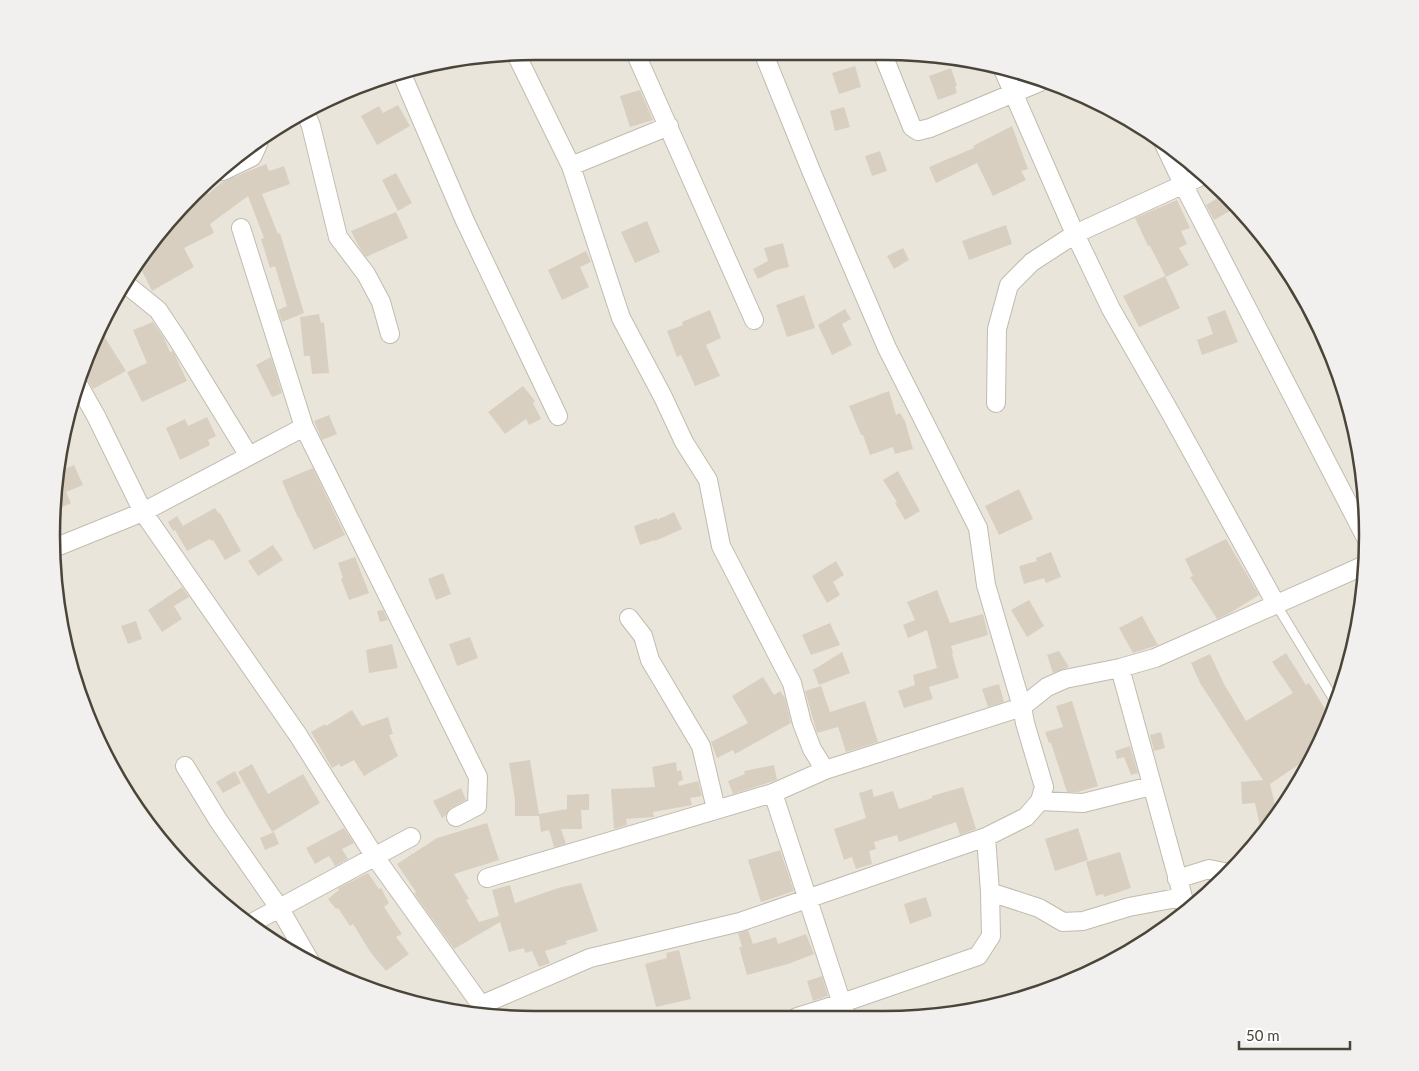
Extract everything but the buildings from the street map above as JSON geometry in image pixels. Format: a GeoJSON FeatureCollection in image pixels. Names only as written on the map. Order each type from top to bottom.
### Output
{"type":"FeatureCollection","features":[{"type":"Feature","properties":{"kind":"street"},"geometry":{"type":"LineString","coordinates":[[639,60],[754,320]]}},
{"type":"Feature","properties":{"kind":"street"},"geometry":{"type":"LineString","coordinates":[[485,1008],[590,958],[740,922],[986,837],[1026,817],[1040,801],[1044,787],[986,585],[978,528],[887,348],[766,60]]}},
{"type":"Feature","properties":{"kind":"street"},"geometry":{"type":"LineString","coordinates":[[885,60],[912,127],[918,131],[930,128],[1034,84]]}},
{"type":"Feature","properties":{"kind":"street"},"geometry":{"type":"LineString","coordinates":[[519,61],[571,166],[621,318],[663,397],[684,442],[708,480],[720,546],[792,683],[802,723],[812,749],[826,770]]}},
{"type":"Feature","properties":{"kind":"street"},"geometry":{"type":"LineString","coordinates":[[1006,76],[1075,234],[1111,309],[1276,604]]}},
{"type":"Feature","properties":{"kind":"street"},"geometry":{"type":"LineString","coordinates":[[404,79],[465,221],[558,416]]}},
{"type":"Feature","properties":{"kind":"street"},"geometry":{"type":"LineString","coordinates":[[308,118],[338,237],[366,274],[380,302],[390,334]]}},
{"type":"Feature","properties":{"kind":"street"},"geometry":{"type":"LineString","coordinates":[[571,166],[668,126]]}},
{"type":"Feature","properties":{"kind":"street"},"geometry":{"type":"LineString","coordinates":[[242,161],[252,157],[254,152]]}},
{"type":"Feature","properties":{"kind":"street"},"geometry":{"type":"LineString","coordinates":[[1169,155],[1359,524]]}},
{"type":"Feature","properties":{"kind":"street"},"geometry":{"type":"LineString","coordinates":[[996,403],[997,329],[1009,285],[1032,262],[1075,234],[1197,178]]}},
{"type":"Feature","properties":{"kind":"street"},"geometry":{"type":"LineString","coordinates":[[241,228],[304,427],[478,777],[476,806],[456,817]]}},
{"type":"Feature","properties":{"kind":"street"},"geometry":{"type":"LineString","coordinates":[[130,287],[158,310],[249,456]]}},
{"type":"Feature","properties":{"kind":"street"},"geometry":{"type":"LineString","coordinates":[[82,391],[143,512],[298,735],[375,857],[479,1008]]}},
{"type":"Feature","properties":{"kind":"street"},"geometry":{"type":"LineString","coordinates":[[60,545],[143,512],[304,427]]}},
{"type":"Feature","properties":{"kind":"street"},"geometry":{"type":"LineString","coordinates":[[487,878],[773,793],[826,770],[1022,707],[1048,687],[1065,679],[1120,668],[1155,658],[1231,626],[1358,568]]}},
{"type":"Feature","properties":{"kind":"street"},"geometry":{"type":"LineString","coordinates":[[629,618],[643,636],[650,660],[701,746],[716,809]]}},
{"type":"Feature","properties":{"kind":"street"},"geometry":{"type":"LineString","coordinates":[[1120,668],[1184,904]]}},
{"type":"Feature","properties":{"kind":"street"},"geometry":{"type":"LineString","coordinates":[[185,766],[218,820],[280,909],[304,950]]}},
{"type":"Feature","properties":{"kind":"street"},"geometry":{"type":"LineString","coordinates":[[1040,801],[1083,803],[1151,786]]}},
{"type":"Feature","properties":{"kind":"street"},"geometry":{"type":"LineString","coordinates":[[773,793],[844,1010],[978,956],[991,936],[986,837]]}},
{"type":"Feature","properties":{"kind":"street"},"geometry":{"type":"LineString","coordinates":[[256,920],[411,837]]}},
{"type":"Feature","properties":{"kind":"street"},"geometry":{"type":"LineString","coordinates":[[1177,879],[1209,869],[1221,871]]}},
{"type":"Feature","properties":{"kind":"street"},"geometry":{"type":"LineString","coordinates":[[990,892],[1039,908],[1063,922],[1083,922],[1129,907],[1184,904]]}},
{"type":"Feature","properties":{"kind":"lane"},"geometry":{"type":"LineString","coordinates":[[1276,604],[1331,696]]}},
{"type":"Feature","properties":{"kind":"shaded area"},"geometry":{"type":"Polygon","coordinates":[[[884,60],[946,64],[1007,76],[1065,96],[1094,109],[1148,140],[1173,158],[1220,199],[1261,246],[1279,271],[1310,325],[1334,383],[1343,412],[1355,473],[1358,504],[1359,536],[1355,598],[1343,659],[1334,688],[1310,746],[1295,773],[1279,800],[1241,849],[1220,872],[1173,913],[1121,947],[1065,975],[1007,995],[946,1007],[884,1011],[504,1010],[473,1007],[412,995],[354,975],[325,962],[271,931],[246,913],[199,872],[158,825],[124,773],[96,717],[76,659],[64,598],[60,536],[64,473],[76,412],[96,354],[109,325],[140,271],[178,222],[222,178],[271,140],[325,109],[383,85],[443,69],[504,61],[884,60]]]}}]}
